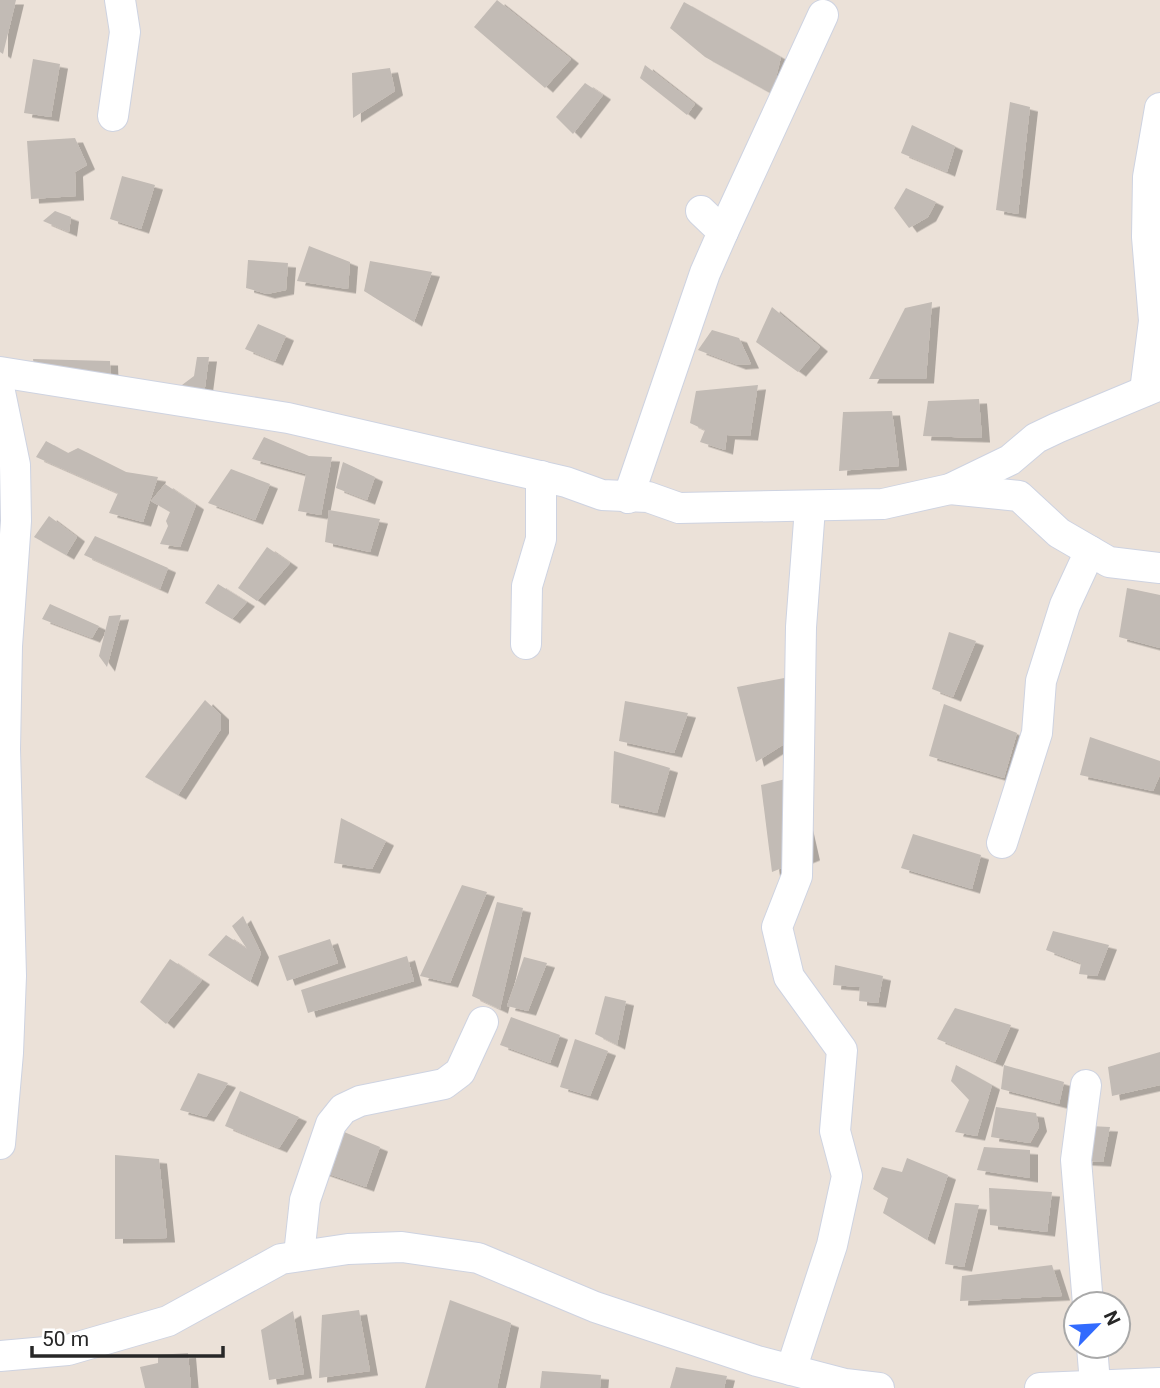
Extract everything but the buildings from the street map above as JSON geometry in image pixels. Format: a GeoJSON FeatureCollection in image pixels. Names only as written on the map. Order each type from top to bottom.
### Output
{"type":"FeatureCollection","features":[{"type":"Feature","properties":{"kind":"street"},"geometry":{"type":"LineString","coordinates":[[113,116],[125,32],[120,0]]}},
{"type":"Feature","properties":{"kind":"street"},"geometry":{"type":"LineString","coordinates":[[628,498],[705,273],[823,15]]}},
{"type":"Feature","properties":{"kind":"street"},"geometry":{"type":"LineString","coordinates":[[0,372],[288,418],[541,477],[602,495],[648,497],[679,508],[810,508],[883,504],[950,489],[1010,460],[1036,438],[1153,388],[1154,321],[1147,237],[1148,177],[1160,108]]}},
{"type":"Feature","properties":{"kind":"street"},"geometry":{"type":"LineString","coordinates":[[701,211],[723,232]]}},
{"type":"Feature","properties":{"kind":"street"},"geometry":{"type":"LineString","coordinates":[[0,392],[15,465],[3,749],[11,976],[0,1144]]}},
{"type":"Feature","properties":{"kind":"street"},"geometry":{"type":"LineString","coordinates":[[526,644],[527,586],[541,539],[541,477]]}},
{"type":"Feature","properties":{"kind":"street"},"geometry":{"type":"LineString","coordinates":[[950,489],[1019,496],[1059,533],[1109,562],[1160,568]]}},
{"type":"Feature","properties":{"kind":"street"},"geometry":{"type":"LineString","coordinates":[[791,1370],[832,1245],[847,1177],[835,1131],[842,1050],[789,976],[777,927],[797,876],[801,627],[810,508]]}},
{"type":"Feature","properties":{"kind":"street"},"geometry":{"type":"LineString","coordinates":[[1002,843],[1037,733],[1041,681],[1065,606],[1090,551]]}},
{"type":"Feature","properties":{"kind":"street"},"geometry":{"type":"LineString","coordinates":[[299,1255],[305,1200],[331,1124],[343,1110],[360,1101],[444,1084],[460,1072],[483,1022]]}},
{"type":"Feature","properties":{"kind":"street"},"geometry":{"type":"LineString","coordinates":[[1086,1085],[1076,1160],[1087,1290]]}},
{"type":"Feature","properties":{"kind":"street"},"geometry":{"type":"LineString","coordinates":[[0,1356],[68,1350],[168,1321],[208,1301],[265,1265],[299,1255],[402,1247],[478,1258],[595,1307],[791,1370],[845,1384],[879,1388]]}},
{"type":"Feature","properties":{"kind":"street"},"geometry":{"type":"LineString","coordinates":[[1093,1360],[1096,1384]]}},
{"type":"Feature","properties":{"kind":"street"},"geometry":{"type":"LineString","coordinates":[[1041,1388],[1160,1383]]}}]}
